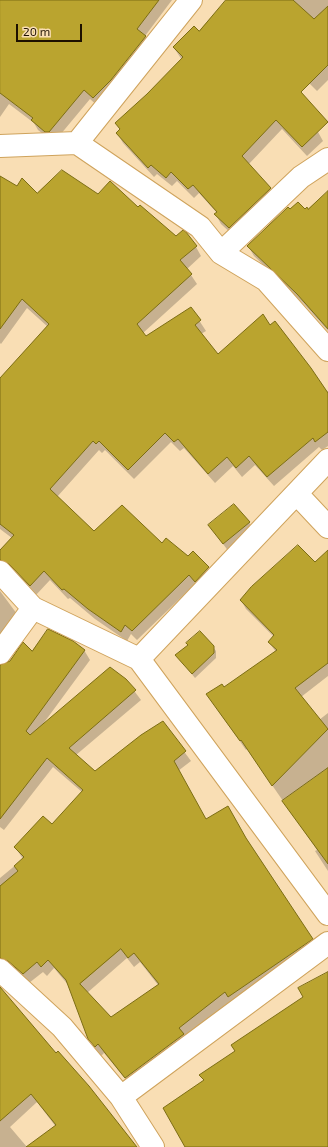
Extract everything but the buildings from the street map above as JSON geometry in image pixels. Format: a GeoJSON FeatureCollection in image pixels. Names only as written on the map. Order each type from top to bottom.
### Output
{"type":"FeatureCollection","features":[{"type":"Feature","properties":{"kind":"street"},"geometry":{"type":"LineString","coordinates":[[77,143],[192,0]]}},
{"type":"Feature","properties":{"kind":"street"},"geometry":{"type":"LineString","coordinates":[[0,146],[77,143],[200,227],[221,253],[266,280],[328,350]]}},
{"type":"Feature","properties":{"kind":"street"},"geometry":{"type":"LineString","coordinates":[[221,253],[301,177],[328,159]]}},
{"type":"Feature","properties":{"kind":"street"},"geometry":{"type":"LineString","coordinates":[[139,659],[298,494],[328,460]]}},
{"type":"Feature","properties":{"kind":"street"},"geometry":{"type":"LineString","coordinates":[[298,494],[328,527]]}},
{"type":"Feature","properties":{"kind":"street"},"geometry":{"type":"LineString","coordinates":[[0,572],[33,608],[139,659],[328,914]]}},
{"type":"Feature","properties":{"kind":"street"},"geometry":{"type":"LineString","coordinates":[[0,653],[33,608]]}},
{"type":"Feature","properties":{"kind":"street"},"geometry":{"type":"LineString","coordinates":[[120,1097],[328,943]]}},
{"type":"Feature","properties":{"kind":"street"},"geometry":{"type":"LineString","coordinates":[[0,970],[62,1027],[120,1097],[153,1147]]}}]}
